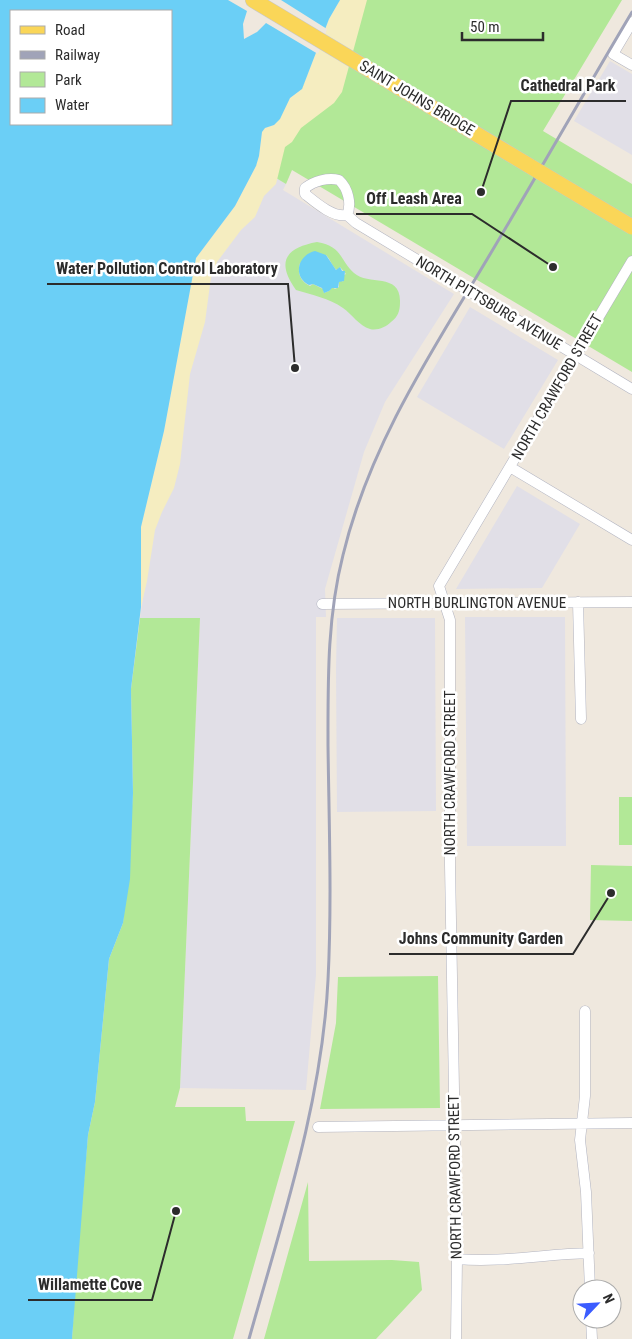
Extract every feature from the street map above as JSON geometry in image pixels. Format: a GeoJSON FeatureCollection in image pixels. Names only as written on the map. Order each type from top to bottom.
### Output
{"type":"FeatureCollection","features":[{"type":"Feature","properties":{"kind":"main road","name":"SAINT JOHNS BRIDGE"},"geometry":{"type":"LineString","coordinates":[[253,0],[632,227]]}},
{"type":"Feature","properties":{"kind":"street"},"geometry":{"type":"LineString","coordinates":[[632,22],[613,54],[632,65]]}},
{"type":"Feature","properties":{"kind":"street","name":"NORTH PITTSBURG AVENUE"},"geometry":{"type":"LineString","coordinates":[[347,215],[350,206],[345,188],[339,180],[325,179],[312,183],[305,188],[305,194],[335,214],[347,215],[365,228],[632,389]]}},
{"type":"Feature","properties":{"kind":"street","name":"NORTH CRAWFORD STREET"},"geometry":{"type":"LineString","coordinates":[[456,1339],[457,1259],[450,865],[450,620],[439,586],[632,261]]}},
{"type":"Feature","properties":{"kind":"street"},"geometry":{"type":"LineString","coordinates":[[510,467],[632,540]]}},
{"type":"Feature","properties":{"kind":"street"},"geometry":{"type":"LineString","coordinates":[[578,602],[581,719]]}},
{"type":"Feature","properties":{"kind":"street","name":"NORTH BURLINGTON AVENUE"},"geometry":{"type":"LineString","coordinates":[[322,604],[632,602]]}},
{"type":"Feature","properties":{"kind":"street"},"geometry":{"type":"LineString","coordinates":[[585,1011],[585,1096],[580,1140],[586,1192],[590,1279]]}},
{"type":"Feature","properties":{"kind":"street"},"geometry":{"type":"LineString","coordinates":[[318,1127],[632,1122]]}},
{"type":"Feature","properties":{"kind":"street"},"geometry":{"type":"LineString","coordinates":[[457,1259],[494,1261],[567,1253],[589,1253]]}},
{"type":"Feature","properties":{"kind":"shaded area"},"geometry":{"type":"Polygon","coordinates":[[[610,61],[632,74],[632,155],[574,121],[610,61]]]}},
{"type":"Feature","properties":{"kind":"shaded area"},"geometry":{"type":"Polygon","coordinates":[[[256,166],[286,184],[283,190],[454,294],[385,402],[364,452],[325,589],[326,617],[316,617],[316,975],[306,1090],[180,1088],[200,618],[140,618],[196,258],[256,166]]]}},
{"type":"Feature","properties":{"kind":"shaded area"},"geometry":{"type":"Polygon","coordinates":[[[470,307],[558,360],[504,449],[417,397],[470,307]]]}},
{"type":"Feature","properties":{"kind":"shaded area"},"geometry":{"type":"Polygon","coordinates":[[[517,486],[580,524],[542,588],[456,589],[517,486]]]}},
{"type":"Feature","properties":{"kind":"shaded area"},"geometry":{"type":"Polygon","coordinates":[[[465,617],[565,617],[566,846],[467,846],[465,617]]]}},
{"type":"Feature","properties":{"kind":"shaded area"},"geometry":{"type":"Polygon","coordinates":[[[337,618],[435,618],[436,811],[337,812],[337,618]]]}},
{"type":"Feature","properties":{"kind":"green space"},"geometry":{"type":"Polygon","coordinates":[[[340,0],[622,0],[543,131],[632,184],[632,372],[292,170],[286,184],[256,166],[302,89],[340,0]]]}},
{"type":"Feature","properties":{"kind":"green space"},"geometry":{"type":"Polygon","coordinates":[[[317,242],[325,244],[336,250],[349,268],[360,277],[390,283],[399,293],[400,302],[397,316],[384,327],[370,329],[362,325],[338,305],[296,290],[286,272],[285,264],[291,252],[317,242]],[[326,255],[300,263],[299,267],[300,276],[304,282],[310,286],[313,284],[323,289],[324,293],[332,287],[335,289],[339,287],[339,282],[342,280],[343,282],[344,275],[346,274],[340,267],[337,270],[335,269],[326,255]]]}},
{"type":"Feature","properties":{"kind":"green space"},"geometry":{"type":"Polygon","coordinates":[[[140,618],[200,618],[180,1088],[175,1107],[245,1107],[246,1121],[295,1121],[233,1339],[72,1339],[88,1135],[95,1102],[109,959],[123,923],[133,793],[131,689],[140,618]]]}},
{"type":"Feature","properties":{"kind":"green space"},"geometry":{"type":"Polygon","coordinates":[[[619,797],[632,797],[632,845],[619,845],[619,797]]]}},
{"type":"Feature","properties":{"kind":"green space"},"geometry":{"type":"Polygon","coordinates":[[[591,865],[632,866],[632,921],[590,920],[591,865]]]}},
{"type":"Feature","properties":{"kind":"green space"},"geometry":{"type":"Polygon","coordinates":[[[438,976],[440,1108],[320,1109],[336,1023],[338,977],[438,976]]]}},
{"type":"Feature","properties":{"kind":"green space"},"geometry":{"type":"Polygon","coordinates":[[[308,1182],[309,1261],[392,1260],[419,1262],[422,1290],[376,1339],[264,1339],[308,1182]]]}},
{"type":"Feature","properties":{"kind":"sand"},"geometry":{"type":"Polygon","coordinates":[[[340,0],[367,0],[342,92],[334,103],[301,128],[292,142],[285,147],[276,184],[264,196],[255,217],[241,230],[217,262],[211,277],[205,322],[190,374],[180,464],[174,488],[155,530],[141,607],[141,527],[164,431],[196,258],[235,206],[256,166],[262,132],[265,128],[274,125],[290,98],[302,89],[329,19],[340,0]]]}},
{"type":"Feature","properties":{"kind":"water"},"geometry":{"type":"Polygon","coordinates":[[[0,0],[340,0],[329,19],[302,89],[290,98],[280,119],[262,132],[256,166],[235,206],[196,258],[164,431],[141,527],[141,607],[131,689],[133,793],[130,879],[123,923],[109,959],[95,1102],[88,1135],[72,1339],[0,1339],[0,0]]]}},
{"type":"Feature","properties":{"kind":"water"},"geometry":{"type":"Polygon","coordinates":[[[315,251],[326,255],[336,270],[340,267],[342,271],[345,271],[344,281],[339,282],[338,288],[332,288],[324,293],[322,288],[313,284],[309,285],[300,276],[299,266],[301,261],[309,253],[315,251]]]}},
{"type":"Feature","properties":{"kind":"pier"},"geometry":{"type":"Polygon","coordinates":[[[228,0],[281,0],[327,29],[318,54],[266,23],[257,32],[244,39],[243,24],[247,11],[228,0]]]}},
{"type":"Feature","properties":{"kind":"railway"},"geometry":{"type":"LineString","coordinates":[[249,1339],[299,1161],[318,1071],[324,1026],[330,921],[328,697],[331,626],[338,579],[353,518],[381,447],[416,380],[632,12]]}},
{"type":"Feature","properties":{"kind":"place","name":"Cathedral Park"},"geometry":{"type":"Point","coordinates":[481,192]}},
{"type":"Feature","properties":{"kind":"place","name":"Off Leash Area"},"geometry":{"type":"Point","coordinates":[553,267]}},
{"type":"Feature","properties":{"kind":"place","name":"Water Pollution Control Laboratory"},"geometry":{"type":"Point","coordinates":[295,368]}},
{"type":"Feature","properties":{"kind":"place","name":"Johns Community Garden"},"geometry":{"type":"Point","coordinates":[611,893]}},
{"type":"Feature","properties":{"kind":"place","name":"Willamette Cove"},"geometry":{"type":"Point","coordinates":[176,1211]}}]}
